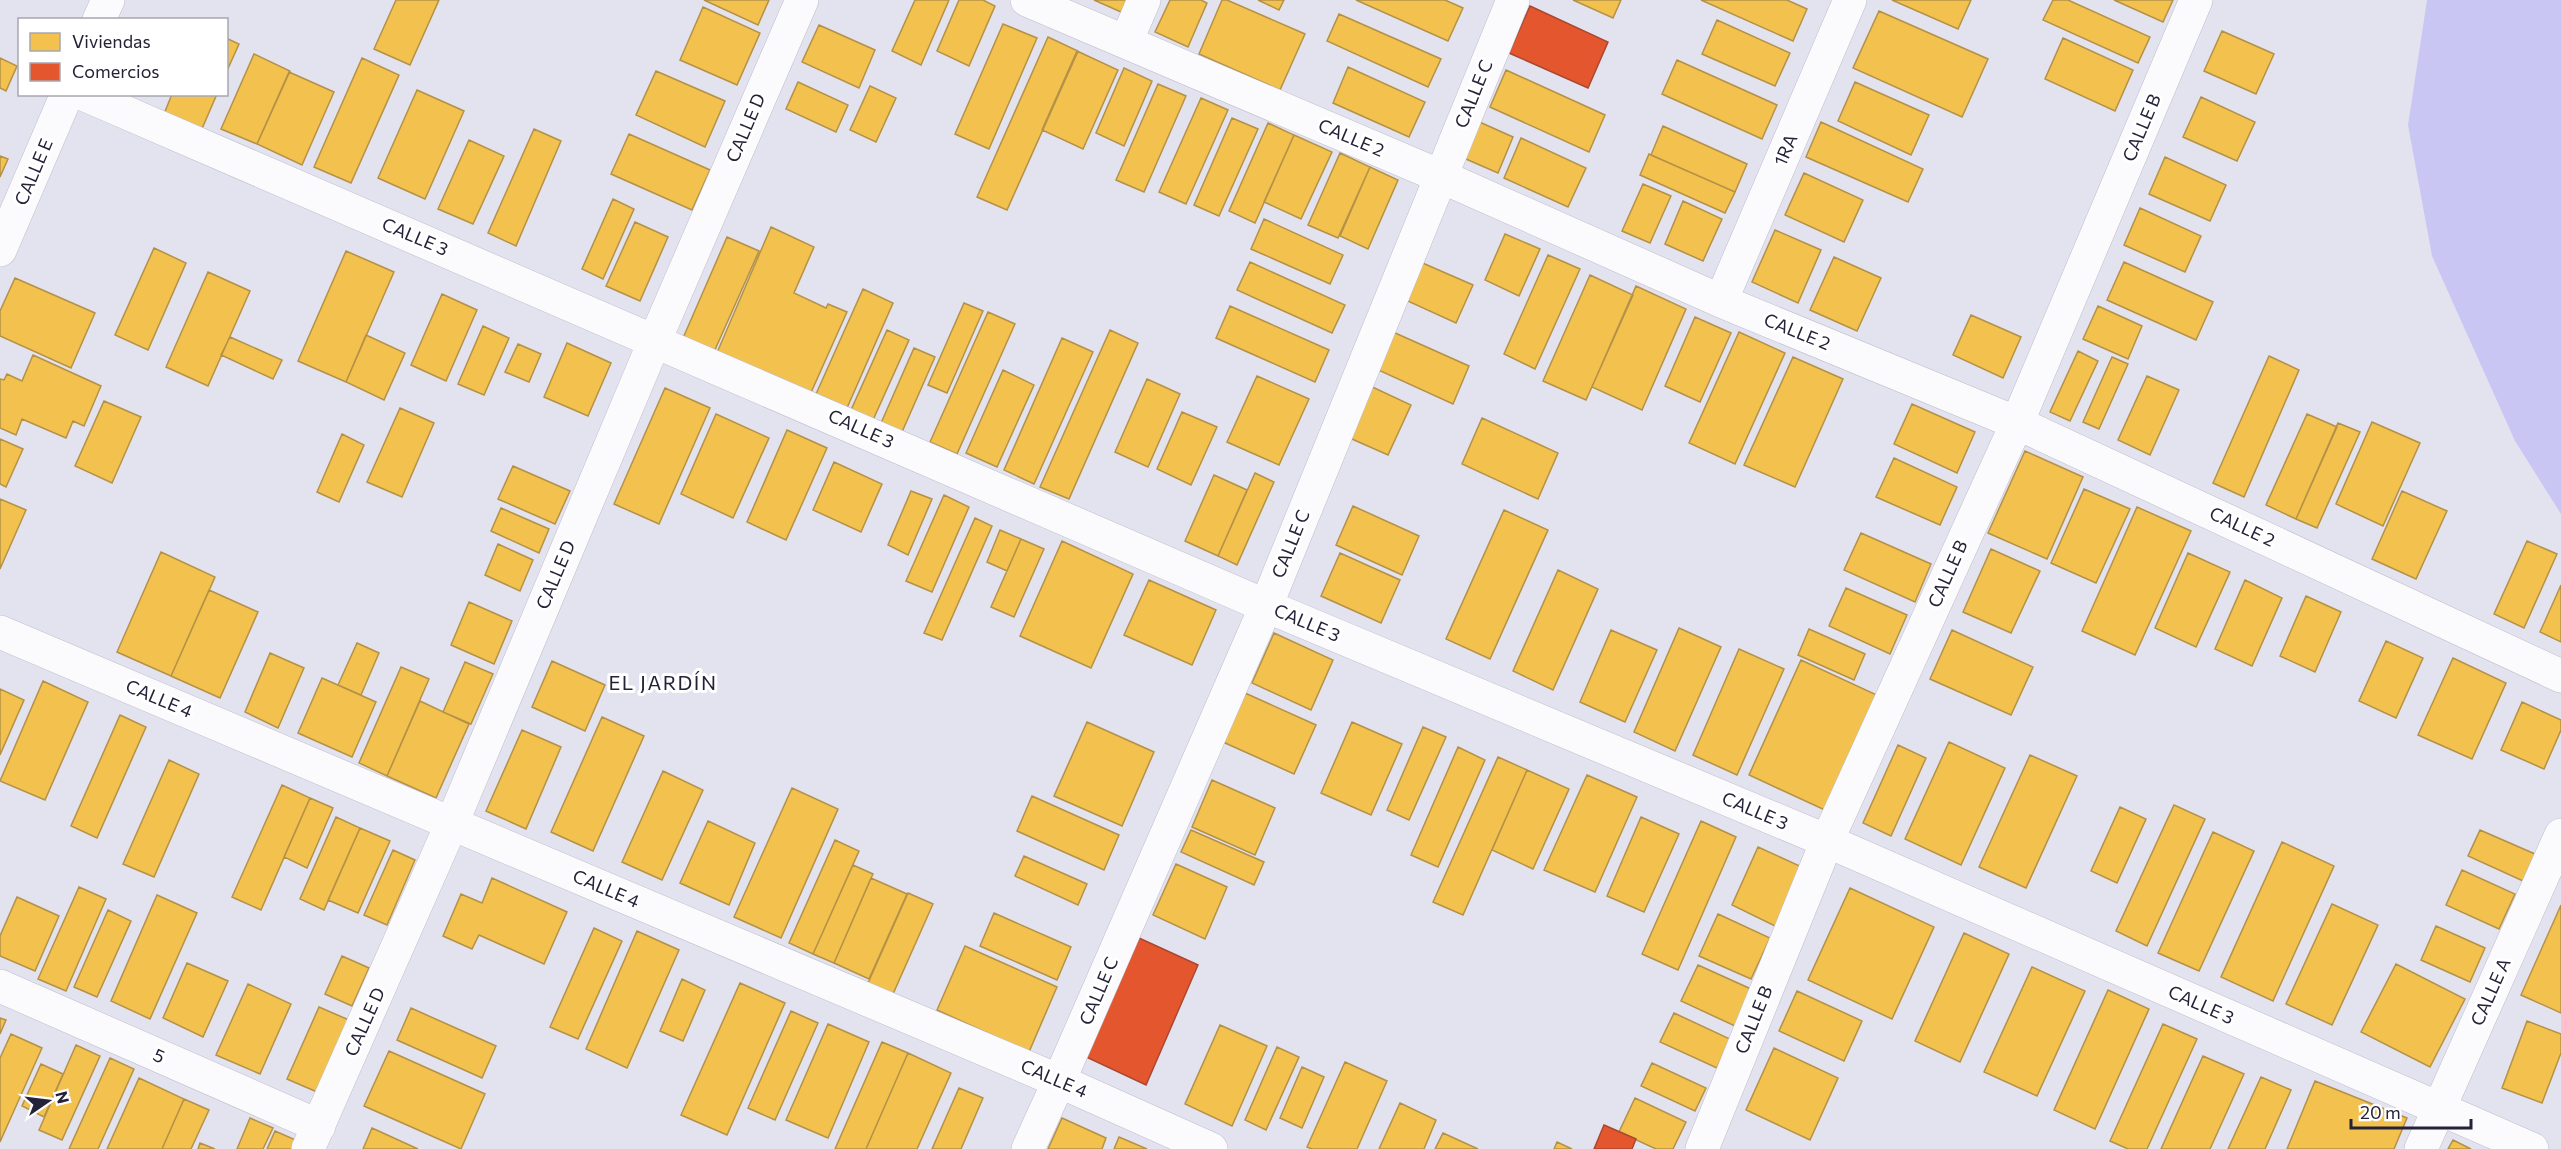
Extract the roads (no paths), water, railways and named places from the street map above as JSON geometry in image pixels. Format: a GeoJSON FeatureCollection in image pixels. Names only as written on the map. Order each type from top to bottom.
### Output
{"type":"FeatureCollection","features":[{"type":"Feature","properties":{"kind":"street"},"geometry":{"type":"LineString","coordinates":[[100,18],[108,0]]}},
{"type":"Feature","properties":{"kind":"street","name":"CALLE D"},"geometry":{"type":"LineString","coordinates":[[314,1137],[452,823],[655,340],[802,0]]}},
{"type":"Feature","properties":{"kind":"street","name":"CALLE 2"},"geometry":{"type":"LineString","coordinates":[[1027,0],[1440,177],[1721,301],[2018,423],[2561,676]]}},
{"type":"Feature","properties":{"kind":"street"},"geometry":{"type":"LineString","coordinates":[[1126,42],[1144,0]]}},
{"type":"Feature","properties":{"kind":"street","name":"CALLE C"},"geometry":{"type":"LineString","coordinates":[[1028,1149],[1266,606],[1513,0]]}},
{"type":"Feature","properties":{"kind":"street","name":"1RA"},"geometry":{"type":"LineString","coordinates":[[1721,301],[1850,0]]}},
{"type":"Feature","properties":{"kind":"street","name":"CALLE B"},"geometry":{"type":"LineString","coordinates":[[1702,1149],[1827,841],[2018,423],[2196,0]]}},
{"type":"Feature","properties":{"kind":"street","name":"CALLE E"},"geometry":{"type":"LineString","coordinates":[[0,250],[66,96]]}},
{"type":"Feature","properties":{"kind":"street","name":"CALLE 3"},"geometry":{"type":"LineString","coordinates":[[88,96],[1266,606],[1827,841],[2532,1149]]}},
{"type":"Feature","properties":{"kind":"street","name":"CALLE 4"},"geometry":{"type":"LineString","coordinates":[[0,632],[1059,1081],[1211,1149]]}},
{"type":"Feature","properties":{"kind":"street","name":"CALLE A"},"geometry":{"type":"LineString","coordinates":[[2421,1149],[2561,836]]}},
{"type":"Feature","properties":{"kind":"street","name":"5"},"geometry":{"type":"LineString","coordinates":[[0,986],[314,1137]]}},
{"type":"Feature","properties":{"kind":"district","name":"EL JARDÍN"},"geometry":{"type":"Point","coordinates":[663,683]}}]}
